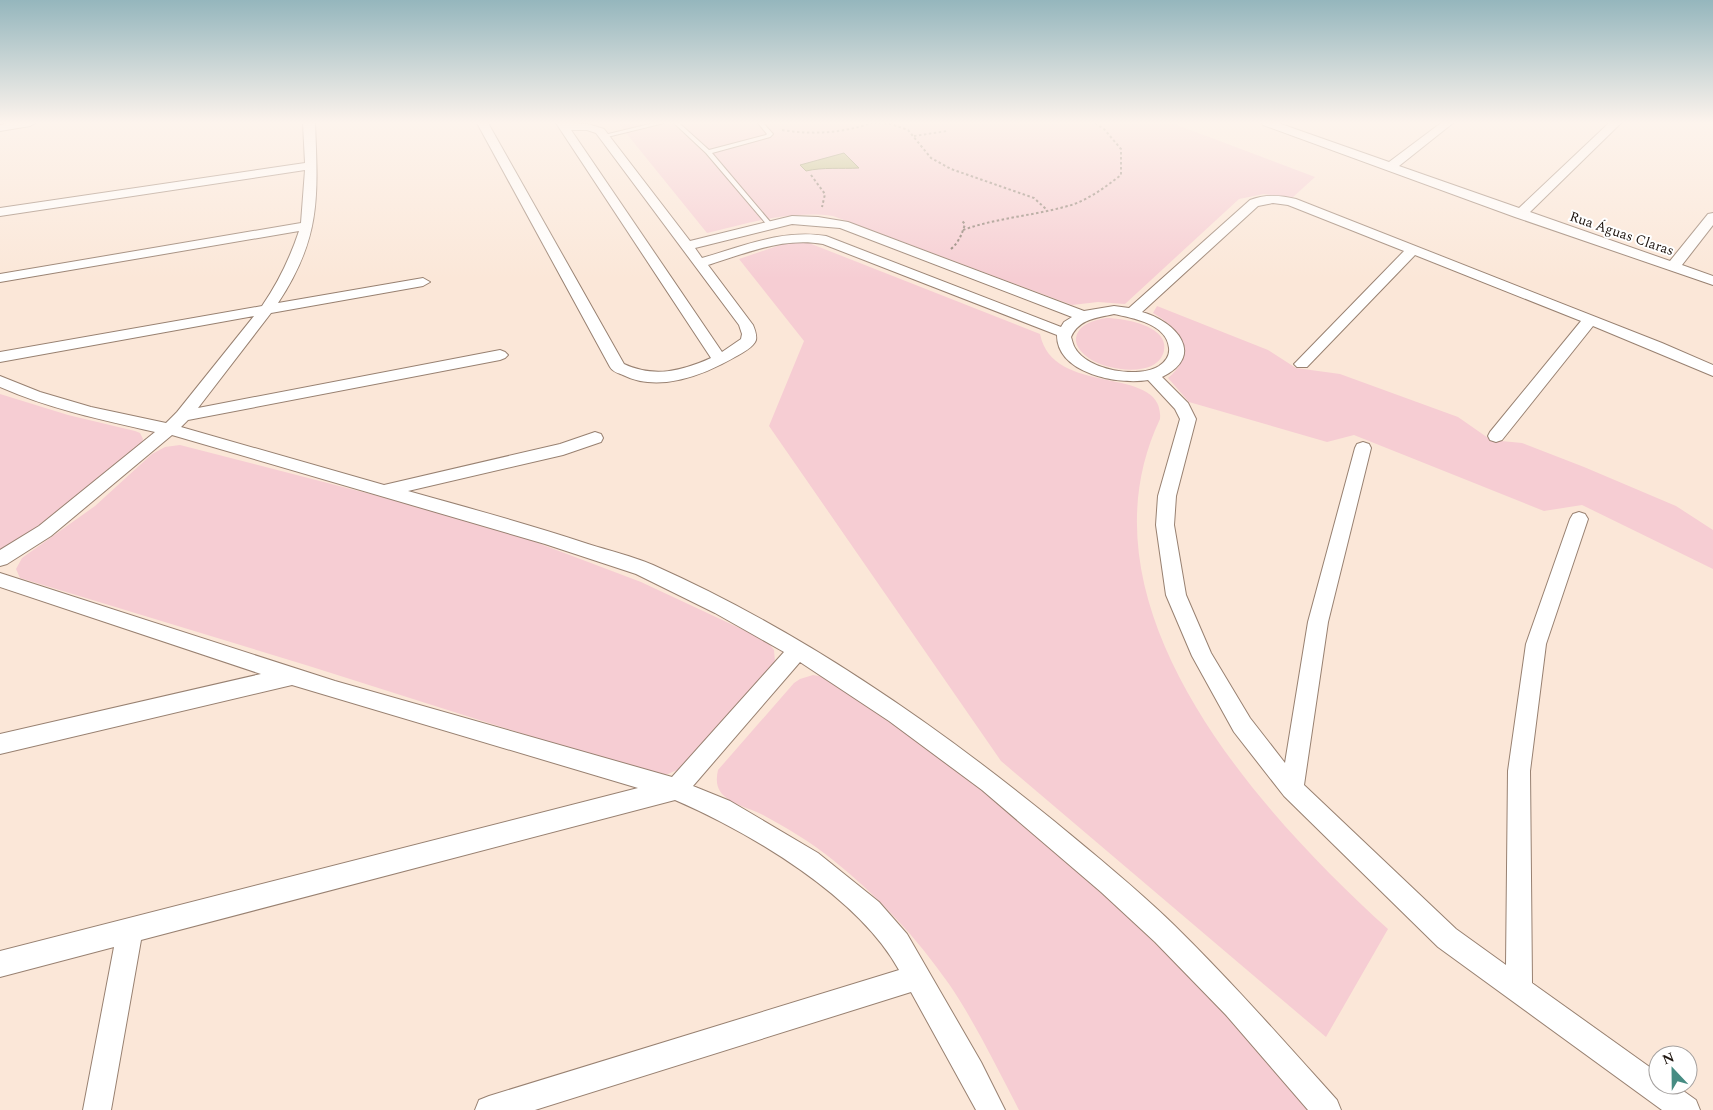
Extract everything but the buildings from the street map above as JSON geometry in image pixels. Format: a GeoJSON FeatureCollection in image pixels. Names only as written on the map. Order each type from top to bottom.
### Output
{"type":"FeatureCollection","features":[{"type":"Feature","properties":{"kind":"street"},"geometry":{"type":"LineString","coordinates":[[0,212],[252,175]]}},
{"type":"Feature","properties":{"kind":"street"},"geometry":{"type":"LineString","coordinates":[[0,559],[45,531],[176,423],[267,309],[298,252],[307,226],[310,175]]}},
{"type":"Feature","properties":{"kind":"street"},"geometry":{"type":"LineString","coordinates":[[511,175],[618,367],[628,374],[642,377],[669,376],[697,370],[748,341],[749,334],[746,325],[633,175]]}},
{"type":"Feature","properties":{"kind":"street"},"geometry":{"type":"LineString","coordinates":[[595,175],[718,359]]}},
{"type":"Feature","properties":{"kind":"street","name":"Rua Águas Claras"},"geometry":{"type":"LineString","coordinates":[[1412,175],[1713,281]]}},
{"type":"Feature","properties":{"kind":"street"},"geometry":{"type":"LineString","coordinates":[[1520,214],[1561,175]]}},
{"type":"Feature","properties":{"kind":"street"},"geometry":{"type":"LineString","coordinates":[[1132,313],[1254,203],[1260,200],[1279,200],[1292,202],[1656,346],[1713,371]]}},
{"type":"Feature","properties":{"kind":"street"},"geometry":{"type":"LineString","coordinates":[[1673,267],[1713,217]]}},
{"type":"Feature","properties":{"kind":"street"},"geometry":{"type":"LineString","coordinates":[[687,246],[770,225],[808,219],[825,221],[843,225],[1081,315]]}},
{"type":"Feature","properties":{"kind":"street"},"geometry":{"type":"LineString","coordinates":[[0,278],[307,226]]}},
{"type":"Feature","properties":{"kind":"street"},"geometry":{"type":"LineString","coordinates":[[699,263],[784,239],[811,236],[826,240],[1064,333]]}},
{"type":"Feature","properties":{"kind":"street"},"geometry":{"type":"LineString","coordinates":[[1302,364],[1412,250]]}},
{"type":"Feature","properties":{"kind":"street"},"geometry":{"type":"LineString","coordinates":[[0,357],[423,282]]}},
{"type":"Feature","properties":{"kind":"street"},"geometry":{"type":"LineString","coordinates":[[1114,310],[1132,313],[1150,319],[1164,327],[1174,338],[1178,349],[1175,360],[1166,369],[1152,375],[1135,378],[1116,377],[1089,368],[1070,355],[1064,344],[1064,333],[1070,324],[1081,315],[1114,310]]}},
{"type":"Feature","properties":{"kind":"street"},"geometry":{"type":"LineString","coordinates":[[1496,436],[1589,321]]}},
{"type":"Feature","properties":{"kind":"street"},"geometry":{"type":"LineString","coordinates":[[176,423],[500,355]]}},
{"type":"Feature","properties":{"kind":"street"},"geometry":{"type":"LineString","coordinates":[[1152,375],[1182,407],[1188,419],[1167,496],[1165,525],[1176,595],[1202,656],[1242,725],[1292,789],[1447,938],[1686,1110]]}},
{"type":"Feature","properties":{"kind":"street"},"geometry":{"type":"LineString","coordinates":[[0,381],[34,396],[90,412],[176,423],[385,490],[549,538],[643,569],[722,607],[798,650],[897,714],[990,783],[1110,883],[1164,933],[1235,1006],[1327,1110]]}},
{"type":"Feature","properties":{"kind":"street"},"geometry":{"type":"LineString","coordinates":[[385,490],[563,449],[594,438]]}},
{"type":"Feature","properties":{"kind":"street"},"geometry":{"type":"LineString","coordinates":[[1292,789],[1318,622],[1363,448]]}},
{"type":"Feature","properties":{"kind":"street"},"geometry":{"type":"LineString","coordinates":[[1519,990],[1519,771],[1536,644],[1579,518]]}},
{"type":"Feature","properties":{"kind":"street"},"geometry":{"type":"LineString","coordinates":[[0,580],[291,676],[676,789],[722,809],[809,861],[870,912],[898,943],[990,1110]]}},
{"type":"Feature","properties":{"kind":"street"},"geometry":{"type":"LineString","coordinates":[[0,964],[676,789],[798,650]]}},
{"type":"Feature","properties":{"kind":"street"},"geometry":{"type":"LineString","coordinates":[[0,744],[291,676]]}},
{"type":"Feature","properties":{"kind":"street"},"geometry":{"type":"LineString","coordinates":[[97,1110],[130,930]]}},
{"type":"Feature","properties":{"kind":"street"},"geometry":{"type":"LineString","coordinates":[[489,1110],[918,977]]}},
{"type":"Feature","properties":{"kind":"lane"},"geometry":{"type":"LineString","coordinates":[[727,175],[770,225]]}},
{"type":"Feature","properties":{"kind":"path"},"geometry":{"type":"LineString","coordinates":[[811,175],[825,194],[821,210],[825,221]]}},
{"type":"Feature","properties":{"kind":"path"},"geometry":{"type":"LineString","coordinates":[[968,175],[1034,198],[1047,210]]}},
{"type":"Feature","properties":{"kind":"path"},"geometry":{"type":"LineString","coordinates":[[963,230],[986,222],[1066,207],[1098,192],[1121,175]]}},
{"type":"Feature","properties":{"kind":"path"},"geometry":{"type":"LineString","coordinates":[[938,261],[956,246],[965,224],[961,220]]}},
{"type":"Feature","properties":{"kind":"shaded area"},"geometry":{"type":"Polygon","coordinates":[[[660,175],[1309,175],[1315,177],[1292,198],[1264,194],[1239,199],[1125,304],[1098,302],[1072,305],[833,216],[801,215],[769,218],[707,233],[660,175]]]}},
{"type":"Feature","properties":{"kind":"shaded area"},"geometry":{"type":"Polygon","coordinates":[[[809,243],[1040,334],[1049,354],[1065,367],[1085,375],[1145,391],[1157,402],[1160,419],[1139,490],[1140,562],[1159,632],[1192,701],[1236,766],[1285,826],[1388,929],[1326,1037],[1001,761],[769,426],[804,341],[739,259],[783,244],[809,243]]]}},
{"type":"Feature","properties":{"kind":"shaded area"},"geometry":{"type":"Polygon","coordinates":[[[1157,306],[1268,350],[1296,368],[1340,374],[1458,417],[1491,440],[1522,443],[1676,506],[1713,530],[1713,569],[1582,505],[1544,511],[1354,435],[1327,442],[1189,402],[1168,378],[1177,369],[1182,360],[1184,351],[1182,342],[1171,326],[1153,313],[1157,306]]]}},
{"type":"Feature","properties":{"kind":"shaded area"},"geometry":{"type":"Polygon","coordinates":[[[1106,318],[1134,322],[1154,330],[1161,337],[1164,344],[1163,354],[1158,362],[1140,369],[1118,369],[1097,363],[1085,355],[1077,344],[1077,333],[1083,326],[1106,318]]]}},
{"type":"Feature","properties":{"kind":"shaded area"},"geometry":{"type":"Polygon","coordinates":[[[0,394],[68,415],[135,431],[140,433],[143,439],[142,442],[90,486],[0,554],[0,394]]]}},
{"type":"Feature","properties":{"kind":"shaded area"},"geometry":{"type":"Polygon","coordinates":[[[180,445],[409,504],[522,537],[641,582],[767,641],[774,650],[775,662],[682,768],[668,774],[653,775],[309,666],[20,578],[16,569],[22,558],[95,506],[152,454],[165,447],[180,445]]]}},
{"type":"Feature","properties":{"kind":"shaded area"},"geometry":{"type":"Polygon","coordinates":[[[813,675],[825,677],[875,709],[977,784],[1095,886],[1163,951],[1235,1025],[1313,1110],[1019,1110],[959,999],[910,934],[850,874],[816,847],[763,815],[736,804],[726,798],[719,789],[717,780],[718,770],[794,683],[813,675]]]}}]}
